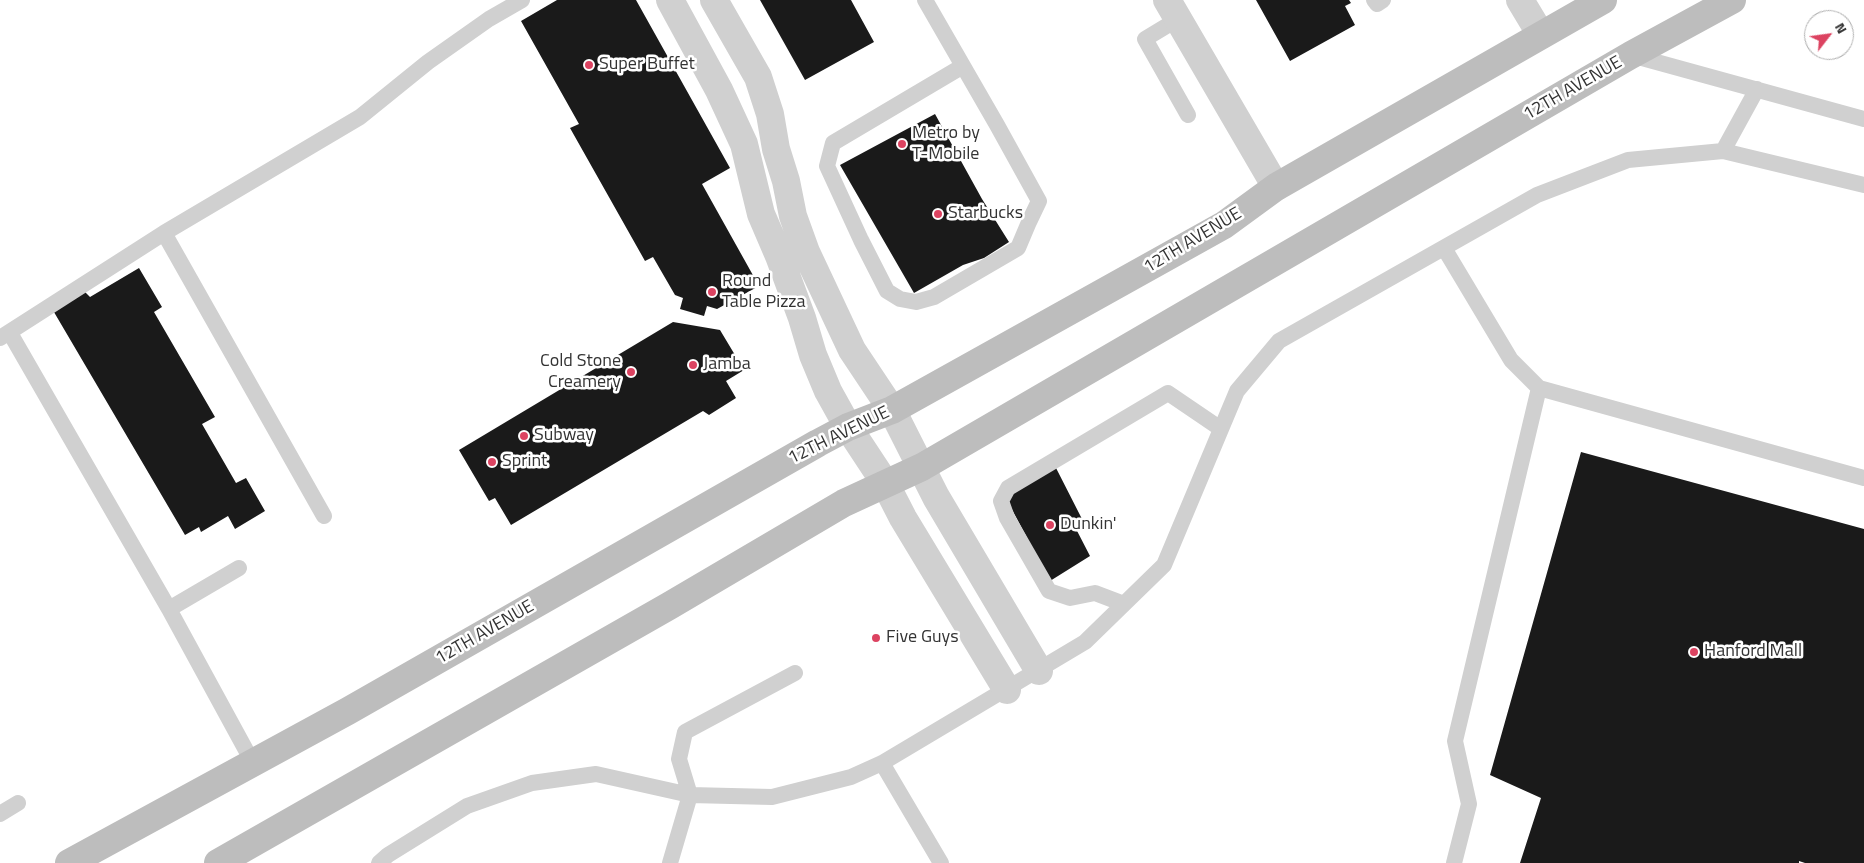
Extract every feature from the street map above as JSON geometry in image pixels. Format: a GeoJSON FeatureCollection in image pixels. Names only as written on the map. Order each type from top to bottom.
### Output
{"type":"FeatureCollection","features":[{"type":"Feature","properties":{"kind":"main road","name":"12TH AVENUE"},"geometry":{"type":"LineString","coordinates":[[69,863],[253,763],[848,427],[892,410],[1224,225],[1276,187],[1603,0]]}},
{"type":"Feature","properties":{"kind":"main road","name":"12TH AVENUE"},"geometry":{"type":"LineString","coordinates":[[218,863],[669,606],[844,503],[922,467],[1631,55],[1732,0]]}},
{"type":"Feature","properties":{"kind":"street"},"geometry":{"type":"LineString","coordinates":[[670,0],[718,90],[744,144],[761,214],[779,256],[802,318],[813,355],[828,391],[848,427],[885,483],[903,518],[1006,690]]}},
{"type":"Feature","properties":{"kind":"street"},"geometry":{"type":"LineString","coordinates":[[714,0],[758,78],[770,114],[776,149],[786,181],[793,216],[806,252],[852,350],[892,410],[936,497],[1039,671]]}},
{"type":"Feature","properties":{"kind":"street"},"geometry":{"type":"LineString","coordinates":[[1520,0],[1541,35]]}},
{"type":"Feature","properties":{"kind":"street"},"geometry":{"type":"LineString","coordinates":[[1173,10],[1276,187]]}},
{"type":"Feature","properties":{"kind":"lane"},"geometry":{"type":"LineString","coordinates":[[253,763],[169,609],[5,335],[164,233],[360,117],[428,62],[489,19],[522,0]]}},
{"type":"Feature","properties":{"kind":"lane"},"geometry":{"type":"LineString","coordinates":[[925,0],[963,66],[1039,201],[1018,248],[934,297],[916,302],[900,299],[887,290],[861,240],[827,166],[833,142],[963,66]]}},
{"type":"Feature","properties":{"kind":"lane"},"geometry":{"type":"LineString","coordinates":[[1374,0],[1377,4],[1383,0]]}},
{"type":"Feature","properties":{"kind":"lane"},"geometry":{"type":"LineString","coordinates":[[1173,10],[1145,39],[1188,115]]}},
{"type":"Feature","properties":{"kind":"lane"},"geometry":{"type":"LineString","coordinates":[[1631,55],[1864,119]]}},
{"type":"Feature","properties":{"kind":"lane"},"geometry":{"type":"LineString","coordinates":[[1724,152],[1757,89]]}},
{"type":"Feature","properties":{"kind":"lane"},"geometry":{"type":"LineString","coordinates":[[379,863],[388,855],[467,806],[532,783],[596,774],[690,795],[772,797],[851,777],[882,763],[1085,642],[1164,565],[1237,391],[1279,341],[1537,195],[1628,160],[1724,152],[1864,185]]}},
{"type":"Feature","properties":{"kind":"lane"},"geometry":{"type":"LineString","coordinates":[[164,233],[324,516]]}},
{"type":"Feature","properties":{"kind":"lane"},"geometry":{"type":"LineString","coordinates":[[1444,248],[1511,360],[1539,388],[1864,478]]}},
{"type":"Feature","properties":{"kind":"lane"},"geometry":{"type":"LineString","coordinates":[[1454,863],[1469,804],[1456,741],[1539,388]]}},
{"type":"Feature","properties":{"kind":"lane"},"geometry":{"type":"LineString","coordinates":[[1124,604],[1095,594],[1070,598],[1049,591],[1007,518],[1001,501],[1008,488],[1168,393],[1221,429]]}},
{"type":"Feature","properties":{"kind":"lane"},"geometry":{"type":"LineString","coordinates":[[169,609],[239,568]]}},
{"type":"Feature","properties":{"kind":"lane"},"geometry":{"type":"LineString","coordinates":[[670,863],[690,795],[679,759],[684,732],[795,674]]}},
{"type":"Feature","properties":{"kind":"lane"},"geometry":{"type":"LineString","coordinates":[[882,763],[940,863]]}},
{"type":"Feature","properties":{"kind":"lane"},"geometry":{"type":"LineString","coordinates":[[0,814],[18,803]]}},
{"type":"Feature","properties":{"kind":"building"},"geometry":{"type":"Polygon","coordinates":[[[557,0],[636,0],[730,168],[702,184],[759,286],[717,309],[707,306],[704,316],[680,309],[683,298],[675,295],[653,257],[645,261],[570,128],[579,124],[521,21],[557,0]]]}},
{"type":"Feature","properties":{"kind":"building"},"geometry":{"type":"Polygon","coordinates":[[[760,0],[851,0],[874,42],[805,80],[760,0]]]}},
{"type":"Feature","properties":{"kind":"building"},"geometry":{"type":"Polygon","coordinates":[[[1256,0],[1349,0],[1351,3],[1345,6],[1355,25],[1290,61],[1256,0]]]}},
{"type":"Feature","properties":{"kind":"building"},"geometry":{"type":"Polygon","coordinates":[[[935,114],[982,199],[1009,242],[984,258],[963,265],[914,293],[840,165],[935,114]]]}},
{"type":"Feature","properties":{"kind":"building"},"geometry":{"type":"Polygon","coordinates":[[[139,268],[162,307],[154,312],[215,417],[202,424],[236,483],[246,478],[265,511],[235,529],[228,516],[201,532],[199,527],[185,535],[51,307],[82,289],[90,297],[139,268]]]}},
{"type":"Feature","properties":{"kind":"building"},"geometry":{"type":"Polygon","coordinates":[[[673,322],[720,330],[744,370],[726,381],[736,398],[709,415],[703,411],[511,525],[495,498],[489,501],[459,450],[673,322]]]}},
{"type":"Feature","properties":{"kind":"building","name":"Hanford Mall"},"geometry":{"type":"Polygon","coordinates":[[[1581,452],[1864,529],[1864,863],[1805,863],[1799,861],[1799,863],[1520,863],[1541,798],[1490,775],[1581,452]]]}},
{"type":"Feature","properties":{"kind":"building"},"geometry":{"type":"Polygon","coordinates":[[[1055,466],[1082,519],[1074,525],[1090,556],[1050,581],[1008,502],[1015,488],[1055,466]]]}},
{"type":"Feature","properties":{"kind":"place","name":"Super Buffet"},"geometry":{"type":"Point","coordinates":[589,65]}},
{"type":"Feature","properties":{"kind":"place","name":"Metro by T-Mobile"},"geometry":{"type":"Point","coordinates":[902,144]}},
{"type":"Feature","properties":{"kind":"place","name":"Starbucks"},"geometry":{"type":"Point","coordinates":[938,214]}},
{"type":"Feature","properties":{"kind":"place","name":"Round Table Pizza"},"geometry":{"type":"Point","coordinates":[712,292]}},
{"type":"Feature","properties":{"kind":"place","name":"Jamba"},"geometry":{"type":"Point","coordinates":[693,365]}},
{"type":"Feature","properties":{"kind":"place","name":"Cold Stone Creamery"},"geometry":{"type":"Point","coordinates":[631,372]}},
{"type":"Feature","properties":{"kind":"place","name":"Subway"},"geometry":{"type":"Point","coordinates":[524,436]}},
{"type":"Feature","properties":{"kind":"place","name":"Sprint"},"geometry":{"type":"Point","coordinates":[492,462]}},
{"type":"Feature","properties":{"kind":"place","name":"Dunkin'"},"geometry":{"type":"Point","coordinates":[1050,525]}},
{"type":"Feature","properties":{"kind":"place","name":"Five Guys"},"geometry":{"type":"Point","coordinates":[876,638]}},
{"type":"Feature","properties":{"kind":"place","name":"Hanford Mall"},"geometry":{"type":"Point","coordinates":[1694,652]}}]}
